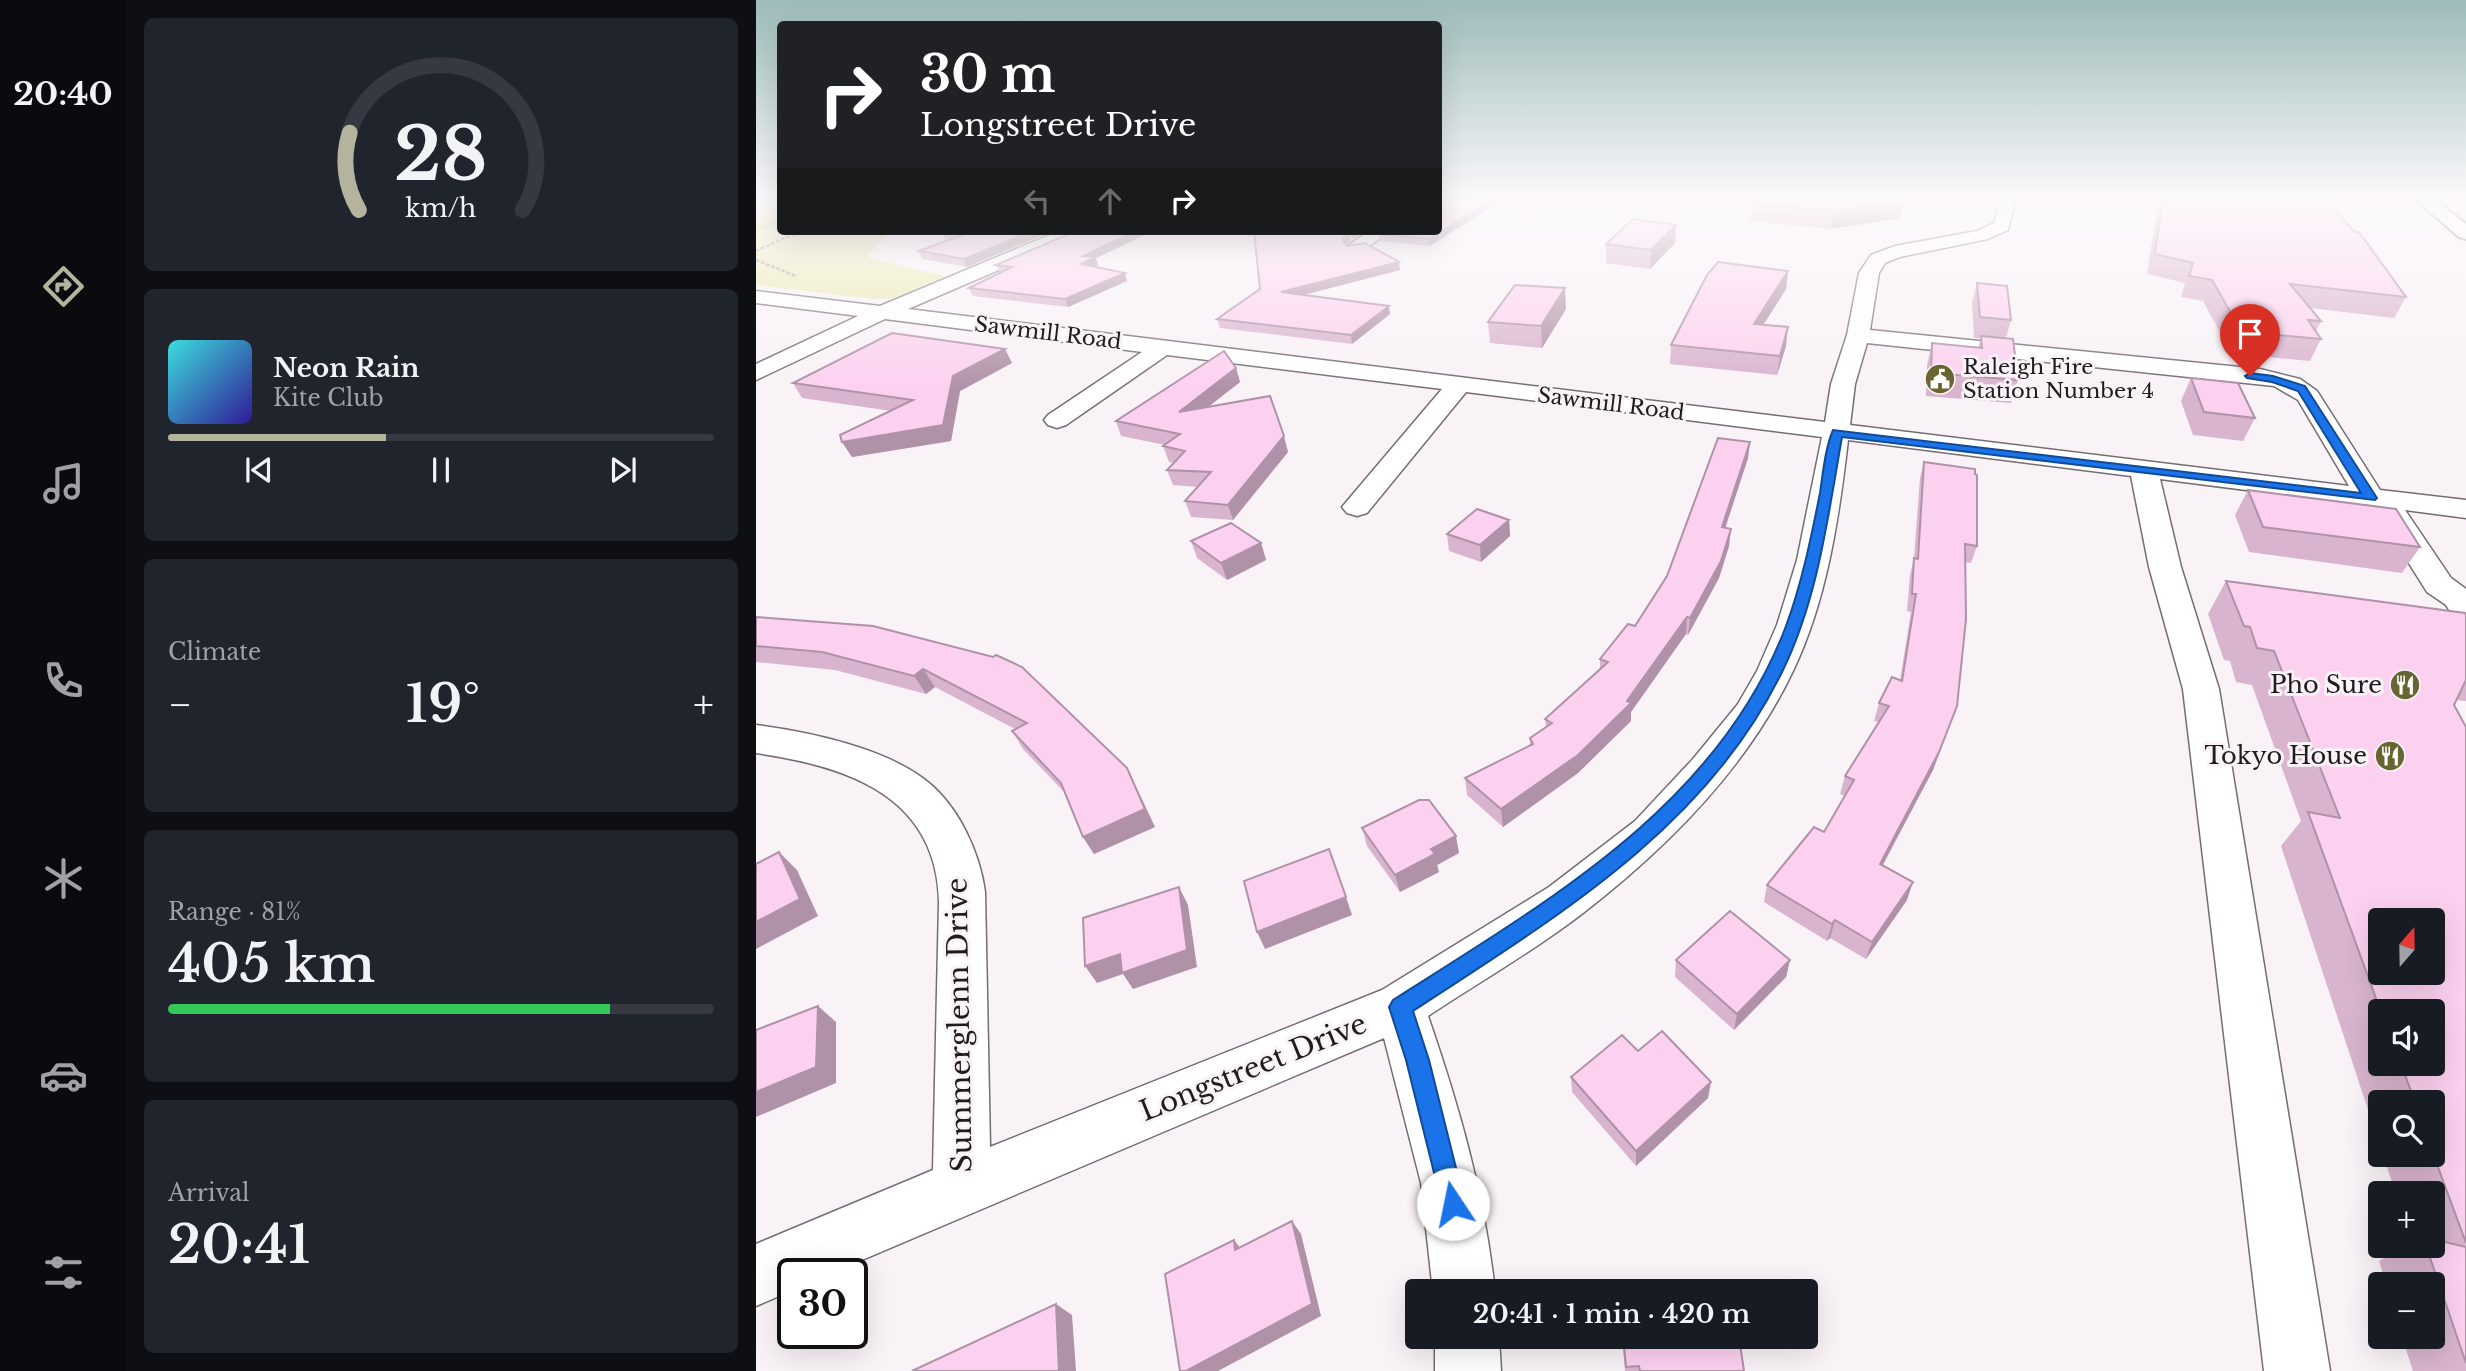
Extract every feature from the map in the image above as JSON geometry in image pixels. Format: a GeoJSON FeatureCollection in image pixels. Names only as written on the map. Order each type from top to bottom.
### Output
{"type":"FeatureCollection","features":[{"type":"Feature","properties":{"kind":"street"},"geometry":{"type":"LineString","coordinates":[[756,373],[884,312],[1004,261]]}},
{"type":"Feature","properties":{"kind":"street","name":"Longstreet Drive"},"geometry":{"type":"LineString","coordinates":[[756,1275],[961,1187],[1400,1007],[1565,901],[1650,833],[1707,770],[1751,713],[1775,671],[1794,625],[1813,560],[1837,433],[1843,384],[1858,335],[1869,273],[1877,261]]}},
{"type":"Feature","properties":{"kind":"street","name":"Sawmill Road"},"geometry":{"type":"LineString","coordinates":[[756,297],[2466,509]]}},
{"type":"Feature","properties":{"kind":"street"},"geometry":{"type":"LineString","coordinates":[[1858,335],[1931,354],[2228,373],[2289,383],[2301,388],[2439,585],[2464,597]]}},
{"type":"Feature","properties":{"kind":"street"},"geometry":{"type":"LineString","coordinates":[[1057,420],[1162,348]]}},
{"type":"Feature","properties":{"kind":"street"},"geometry":{"type":"LineString","coordinates":[[1357,507],[1461,384]]}},
{"type":"Feature","properties":{"kind":"street"},"geometry":{"type":"LineString","coordinates":[[2144,470],[2165,568],[2201,689],[2297,1371]]}},
{"type":"Feature","properties":{"kind":"street"},"geometry":{"type":"LineString","coordinates":[[2413,503],[2464,597]]}},
{"type":"Feature","properties":{"kind":"street","name":"Summerglenn Drive"},"geometry":{"type":"LineString","coordinates":[[756,739],[811,748],[852,761],[892,780],[925,804],[945,835],[960,875],[964,1036],[961,1187]]}},
{"type":"Feature","properties":{"kind":"street"},"geometry":{"type":"LineString","coordinates":[[1400,1007],[1418,1060],[1448,1177],[1463,1279]]}},
{"type":"Feature","properties":{"kind":"street"},"geometry":{"type":"LineString","coordinates":[[1467,1349],[1468,1371]]}},
{"type":"Feature","properties":{"kind":"shaded area"},"geometry":{"type":"Polygon","coordinates":[[[756,261],[883,261],[945,276],[894,298],[873,299],[756,285],[756,261]]]}},
{"type":"Feature","properties":{"kind":"building"},"geometry":{"type":"Polygon","coordinates":[[[1005,261],[1087,261],[1081,264],[1125,273],[1065,299],[969,288],[1012,267],[996,265],[1005,261]]]}},
{"type":"Feature","properties":{"kind":"building"},"geometry":{"type":"Polygon","coordinates":[[[1257,261],[1399,262],[1281,292],[1389,306],[1351,335],[1217,319],[1260,289],[1257,261]]]}},
{"type":"Feature","properties":{"kind":"building"},"geometry":{"type":"Polygon","coordinates":[[[2184,261],[2380,261],[2406,297],[2290,284],[2321,321],[2308,320],[2321,339],[2257,333],[2245,314],[2231,313],[2212,280],[2189,276],[2193,263],[2184,261]]]}},
{"type":"Feature","properties":{"kind":"building"},"geometry":{"type":"Polygon","coordinates":[[[1718,262],[1788,271],[1754,324],[1788,327],[1780,356],[1671,345],[1707,275],[1718,262]]]}},
{"type":"Feature","properties":{"kind":"building"},"geometry":{"type":"Polygon","coordinates":[[[1977,283],[2007,286],[2011,320],[1980,317],[1977,283]]]}},
{"type":"Feature","properties":{"kind":"building"},"geometry":{"type":"Polygon","coordinates":[[[1515,285],[1565,288],[1541,326],[1488,322],[1515,285]]]}},
{"type":"Feature","properties":{"kind":"building"},"geometry":{"type":"Polygon","coordinates":[[[892,333],[1005,349],[953,376],[943,425],[842,442],[840,435],[913,400],[793,383],[892,333]]]}},
{"type":"Feature","properties":{"kind":"building"},"geometry":{"type":"Polygon","coordinates":[[[1981,336],[2013,339],[2018,380],[1931,373],[1932,343],[1982,348],[1981,336]]]}},
{"type":"Feature","properties":{"kind":"building"},"geometry":{"type":"Polygon","coordinates":[[[1224,351],[1236,368],[1179,412],[1270,396],[1284,436],[1228,505],[1185,501],[1211,472],[1167,470],[1185,451],[1163,446],[1180,434],[1116,421],[1224,351]]]}},
{"type":"Feature","properties":{"kind":"building"},"geometry":{"type":"Polygon","coordinates":[[[2191,378],[2238,383],[2255,418],[2204,412],[2191,378]]]}},
{"type":"Feature","properties":{"kind":"building"},"geometry":{"type":"Polygon","coordinates":[[[1718,438],[1750,442],[1722,527],[1731,529],[1721,561],[1690,618],[1687,617],[1627,701],[1631,703],[1578,755],[1501,809],[1465,778],[1533,744],[1530,738],[1552,723],[1545,719],[1608,662],[1600,659],[1628,624],[1635,626],[1667,576],[1718,438]]]}},
{"type":"Feature","properties":{"kind":"building"},"geometry":{"type":"Polygon","coordinates":[[[1924,462],[1975,469],[1977,546],[1965,544],[1966,619],[1957,706],[1939,752],[1880,864],[1913,882],[1872,942],[1835,920],[1832,924],[1767,885],[1814,827],[1824,832],[1854,780],[1845,776],[1889,706],[1879,703],[1892,677],[1902,681],[1916,594],[1912,594],[1914,558],[1918,559],[1924,462]]]}},
{"type":"Feature","properties":{"kind":"building"},"geometry":{"type":"Polygon","coordinates":[[[2248,490],[2396,509],[2420,547],[2263,527],[2248,490]]]}},
{"type":"Feature","properties":{"kind":"building"},"geometry":{"type":"Polygon","coordinates":[[[1477,509],[1509,520],[1480,545],[1447,534],[1477,509]]]}},
{"type":"Feature","properties":{"kind":"building"},"geometry":{"type":"Polygon","coordinates":[[[1231,523],[1261,543],[1221,563],[1191,541],[1231,523]]]}},
{"type":"Feature","properties":{"kind":"building"},"geometry":{"type":"Polygon","coordinates":[[[2226,581],[2466,615],[2466,680],[2454,705],[2466,727],[2466,1243],[2438,1167],[2445,1167],[2445,1090],[2411,1090],[2405,1076],[2445,1076],[2445,999],[2376,999],[2371,985],[2445,985],[2445,908],[2368,908],[2368,976],[2308,812],[2340,818],[2274,651],[2257,648],[2250,627],[2244,626],[2226,581]]]}},
{"type":"Feature","properties":{"kind":"building"},"geometry":{"type":"Polygon","coordinates":[[[756,617],[873,626],[993,657],[996,655],[1022,667],[1127,768],[1145,809],[1083,837],[1061,783],[1012,731],[1027,723],[923,669],[914,676],[822,652],[756,646],[756,617]]]}},
{"type":"Feature","properties":{"kind":"building"},"geometry":{"type":"Polygon","coordinates":[[[1419,800],[1429,800],[1456,836],[1431,849],[1435,854],[1395,875],[1362,828],[1419,800]]]}},
{"type":"Feature","properties":{"kind":"building"},"geometry":{"type":"Polygon","coordinates":[[[1329,849],[1346,897],[1257,932],[1244,881],[1329,849]]]}},
{"type":"Feature","properties":{"kind":"building"},"geometry":{"type":"Polygon","coordinates":[[[779,852],[800,899],[756,922],[756,864],[779,852]]]}},
{"type":"Feature","properties":{"kind":"building"},"geometry":{"type":"Polygon","coordinates":[[[1179,887],[1187,950],[1122,973],[1120,954],[1085,966],[1083,918],[1179,887]]]}},
{"type":"Feature","properties":{"kind":"building"},"geometry":{"type":"Polygon","coordinates":[[[1730,911],[1790,960],[1737,1014],[1676,960],[1730,911]]]}},
{"type":"Feature","properties":{"kind":"building"},"geometry":{"type":"Polygon","coordinates":[[[818,1006],[816,1067],[756,1092],[756,1030],[818,1006]]]}},
{"type":"Feature","properties":{"kind":"building"},"geometry":{"type":"Polygon","coordinates":[[[1662,1031],[1711,1082],[1636,1151],[1571,1077],[1622,1035],[1638,1051],[1662,1031]]]}},
{"type":"Feature","properties":{"kind":"building"},"geometry":{"type":"Polygon","coordinates":[[[1292,1221],[1312,1304],[1186,1371],[1180,1371],[1165,1274],[1234,1240],[1235,1250],[1292,1221]]]}},
{"type":"Feature","properties":{"kind":"building"},"geometry":{"type":"Polygon","coordinates":[[[2445,1242],[2466,1247],[2466,1363],[2445,1302],[2445,1272],[2435,1272],[2430,1258],[2445,1258],[2445,1242]]]}},
{"type":"Feature","properties":{"kind":"building"},"geometry":{"type":"Polygon","coordinates":[[[1056,1304],[1059,1371],[912,1371],[1056,1304]]]}},
{"type":"Feature","properties":{"kind":"building"},"geometry":{"type":"Polygon","coordinates":[[[1624,1349],[1741,1349],[1744,1371],[1640,1371],[1639,1366],[1626,1367],[1624,1349]]]}},
{"type":"Feature","properties":{"kind":"place","name":"Raleigh Fire Station Number 4"},"geometry":{"type":"Point","coordinates":[1940,379]}},
{"type":"Feature","properties":{"kind":"place","name":"Pho Sure"},"geometry":{"type":"Point","coordinates":[2405,685]}},
{"type":"Feature","properties":{"kind":"place","name":"Tokyo House"},"geometry":{"type":"Point","coordinates":[2390,756]}},
{"type":"Feature","properties":{"kind":"route"},"geometry":{"type":"LineString","coordinates":[[1453,1204],[1418,1060],[1400,1007],[1565,901],[1650,833],[1707,770],[1751,713],[1775,671],[1794,625],[1813,560],[1837,433],[2370,498],[2301,388],[2273,379],[2250,376]]}}]}
